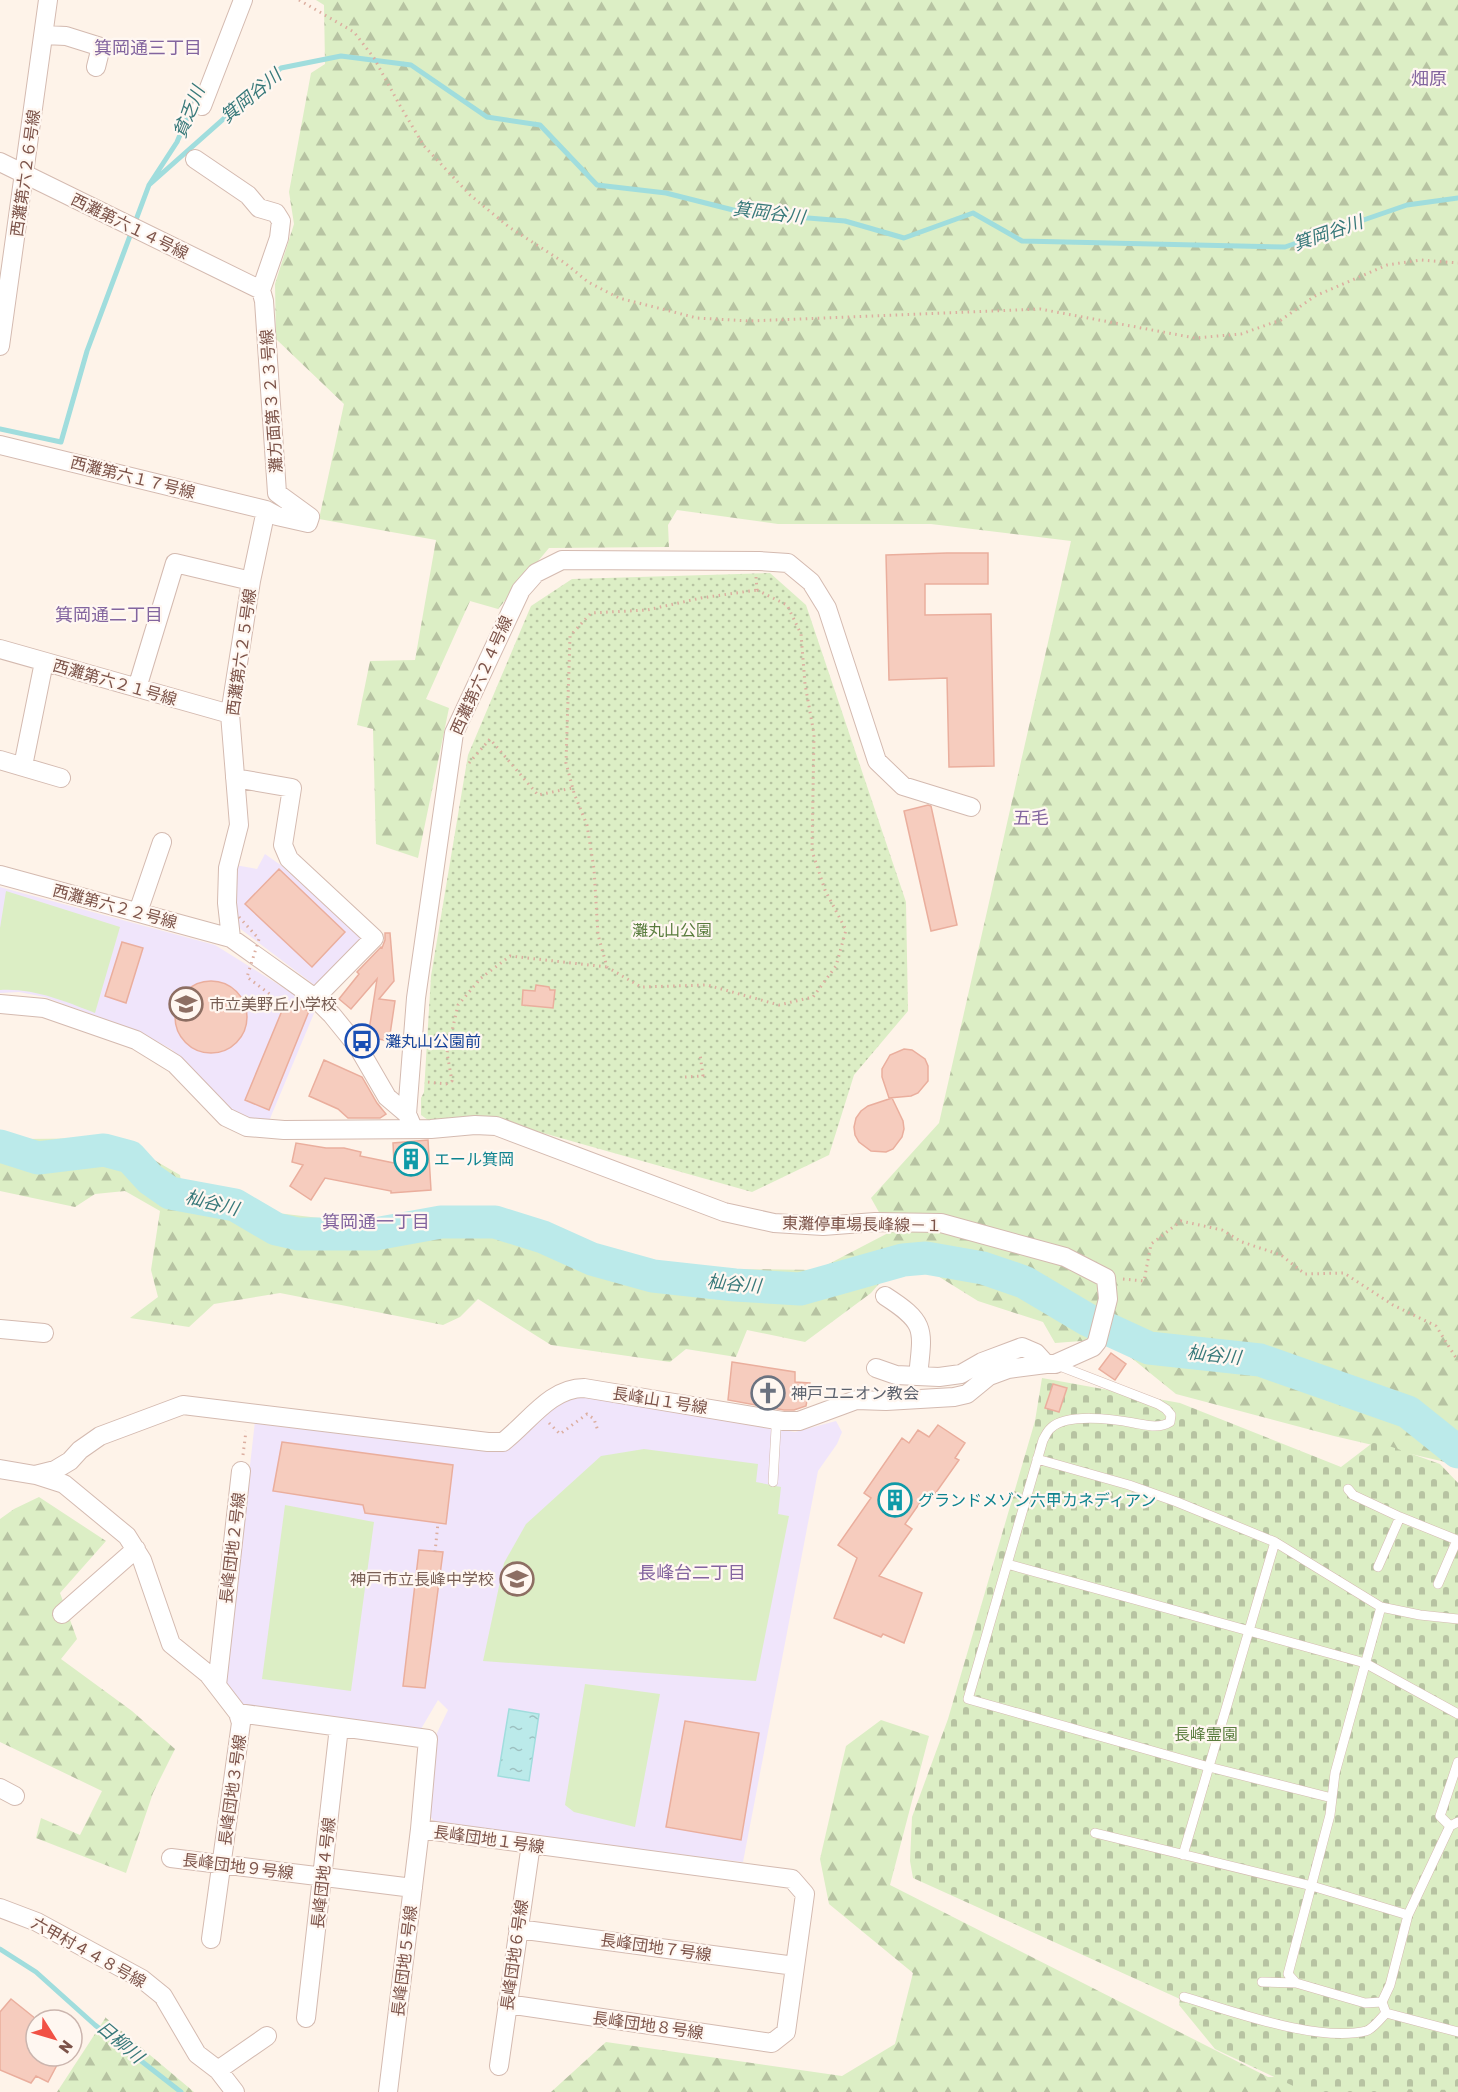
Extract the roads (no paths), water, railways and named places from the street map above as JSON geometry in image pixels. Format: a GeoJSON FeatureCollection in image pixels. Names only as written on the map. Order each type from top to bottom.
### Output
{"type":"FeatureCollection","features":[{"type":"Feature","properties":{"kind":"street","name":"西灘第六２６号線"},"geometry":{"type":"LineString","coordinates":[[0,346],[6,265],[25,175],[48,0]]}},
{"type":"Feature","properties":{"kind":"street"},"geometry":{"type":"LineString","coordinates":[[202,106],[243,0]]}},
{"type":"Feature","properties":{"kind":"street"},"geometry":{"type":"LineString","coordinates":[[44,35],[66,36],[100,47],[96,68]]}},
{"type":"Feature","properties":{"kind":"street"},"geometry":{"type":"LineString","coordinates":[[195,159],[248,195],[259,208],[276,213],[281,221],[279,238],[261,290]]}},
{"type":"Feature","properties":{"kind":"street","name":"西灘第六１４号線"},"geometry":{"type":"LineString","coordinates":[[0,162],[261,290]]}},
{"type":"Feature","properties":{"kind":"street","name":"灘方面第３２３号線"},"geometry":{"type":"LineString","coordinates":[[261,290],[264,301],[277,493],[310,517],[308,524],[277,516],[266,510]]}},
{"type":"Feature","properties":{"kind":"street","name":"西灘第六１７号線"},"geometry":{"type":"LineString","coordinates":[[0,444],[266,510]]}},
{"type":"Feature","properties":{"kind":"street","name":"西灘第六２５号線"},"geometry":{"type":"LineString","coordinates":[[231,938],[227,903],[228,868],[239,825],[230,714],[251,581],[266,510]]}},
{"type":"Feature","properties":{"kind":"street","name":"西灘第六２４号線"},"geometry":{"type":"LineString","coordinates":[[410,1121],[416,998],[454,733],[520,590],[536,573],[562,560],[788,563],[810,582],[827,608],[877,761],[903,786],[971,807]]}},
{"type":"Feature","properties":{"kind":"street"},"geometry":{"type":"LineString","coordinates":[[137,688],[175,563],[251,581]]}},
{"type":"Feature","properties":{"kind":"street","name":"西灘第六２１号線"},"geometry":{"type":"LineString","coordinates":[[0,650],[230,714]]}},
{"type":"Feature","properties":{"kind":"street"},"geometry":{"type":"LineString","coordinates":[[23,766],[44,662]]}},
{"type":"Feature","properties":{"kind":"street"},"geometry":{"type":"LineString","coordinates":[[0,760],[61,778]]}},
{"type":"Feature","properties":{"kind":"street"},"geometry":{"type":"LineString","coordinates":[[235,778],[292,789],[283,845],[289,859],[374,938],[315,998]]}},
{"type":"Feature","properties":{"kind":"street"},"geometry":{"type":"LineString","coordinates":[[138,912],[162,842]]}},
{"type":"Feature","properties":{"kind":"street","name":"西灘第六２２号線"},"geometry":{"type":"LineString","coordinates":[[0,875],[231,938]]}},
{"type":"Feature","properties":{"kind":"street"},"geometry":{"type":"LineString","coordinates":[[231,938],[315,998],[332,1015],[358,1047],[387,1097],[410,1121]]}},
{"type":"Feature","properties":{"kind":"street"},"geometry":{"type":"LineString","coordinates":[[0,1004],[44,1008],[136,1040],[175,1064],[226,1117],[247,1127],[284,1130],[410,1121]]}},
{"type":"Feature","properties":{"kind":"street","name":"東灘停車場長峰線－１"},"geometry":{"type":"LineString","coordinates":[[410,1121],[496,1126],[724,1212],[774,1223],[823,1226],[875,1222],[940,1223],[1065,1257],[1106,1278],[1108,1299],[1097,1342],[1093,1347],[1050,1364]]}},
{"type":"Feature","properties":{"kind":"street"},"geometry":{"type":"LineString","coordinates":[[885,1296],[907,1310],[920,1328],[922,1342],[918,1376]]}},
{"type":"Feature","properties":{"kind":"street"},"geometry":{"type":"LineString","coordinates":[[0,1329],[44,1333]]}},
{"type":"Feature","properties":{"kind":"street"},"geometry":{"type":"LineString","coordinates":[[876,1368],[896,1375],[939,1377],[961,1374],[982,1362],[1022,1347],[1036,1353],[1050,1364]]}},
{"type":"Feature","properties":{"kind":"street","name":"長峰山１号線"},"geometry":{"type":"LineString","coordinates":[[0,1469],[35,1474],[55,1470],[70,1461],[80,1450],[100,1436],[174,1407],[193,1404],[488,1442],[503,1442],[552,1397],[572,1388],[799,1421],[856,1400],[886,1401],[954,1397],[967,1394],[989,1376],[1008,1369],[1050,1364]]}},
{"type":"Feature","properties":{"kind":"street","name":"長峰団地２号線"},"geometry":{"type":"LineString","coordinates":[[217,1685],[241,1471]]}},
{"type":"Feature","properties":{"kind":"street"},"geometry":{"type":"LineString","coordinates":[[35,1474],[64,1484],[127,1536],[142,1560],[171,1644],[208,1674],[238,1713]]}},
{"type":"Feature","properties":{"kind":"street"},"geometry":{"type":"LineString","coordinates":[[62,1614],[136,1549]]}},
{"type":"Feature","properties":{"kind":"street","name":"長峰団地１号線"},"geometry":{"type":"LineString","coordinates":[[238,1713],[428,1739],[420,1829],[792,1879],[805,1894],[786,2032]]}},
{"type":"Feature","properties":{"kind":"street","name":"長峰団地３号線"},"geometry":{"type":"LineString","coordinates":[[211,1939],[241,1723],[238,1713]]}},
{"type":"Feature","properties":{"kind":"street","name":"長峰団地４号線"},"geometry":{"type":"LineString","coordinates":[[306,2018],[339,1727]]}},
{"type":"Feature","properties":{"kind":"street","name":"長峰団地５号線"},"geometry":{"type":"LineString","coordinates":[[388,2092],[420,1829]]}},
{"type":"Feature","properties":{"kind":"street","name":"長峰団地６号線"},"geometry":{"type":"LineString","coordinates":[[498,2066],[531,1845]]}},
{"type":"Feature","properties":{"kind":"street","name":"長峰団地９号線"},"geometry":{"type":"LineString","coordinates":[[171,1858],[413,1888]]}},
{"type":"Feature","properties":{"kind":"street","name":"六甲村４４８号線"},"geometry":{"type":"LineString","coordinates":[[0,1908],[37,1922],[142,1979],[164,1996],[197,2054],[218,2070],[235,2092]]}},
{"type":"Feature","properties":{"kind":"street","name":"長峰団地７号線"},"geometry":{"type":"LineString","coordinates":[[518,1929],[795,1966]]}},
{"type":"Feature","properties":{"kind":"street","name":"長峰団地８号線"},"geometry":{"type":"LineString","coordinates":[[507,2004],[772,2043],[786,2032]]}},
{"type":"Feature","properties":{"kind":"street"},"geometry":{"type":"LineString","coordinates":[[218,2070],[267,2036]]}},
{"type":"Feature","properties":{"kind":"lane","name":"長峰山１号線"},"geometry":{"type":"LineString","coordinates":[[1037,1459],[1043,1440],[1050,1429],[1062,1422],[1081,1419],[1110,1420],[1164,1426],[1170,1422],[1171,1415],[1158,1404],[1050,1364]]}},
{"type":"Feature","properties":{"kind":"lane"},"geometry":{"type":"LineString","coordinates":[[772,1482],[775,1419]]}},
{"type":"Feature","properties":{"kind":"lane"},"geometry":{"type":"LineString","coordinates":[[1332,1798],[1209,1767],[968,1699],[1037,1459],[1129,1485],[1275,1542],[1380,1607],[1420,1615],[1458,1619]]}},
{"type":"Feature","properties":{"kind":"lane"},"geometry":{"type":"LineString","coordinates":[[1348,1489],[1353,1495],[1400,1517],[1457,1540],[1438,1584]]}},
{"type":"Feature","properties":{"kind":"lane"},"geometry":{"type":"LineString","coordinates":[[1378,1567],[1400,1517]]}},
{"type":"Feature","properties":{"kind":"lane"},"geometry":{"type":"LineString","coordinates":[[1183,1854],[1275,1542]]}},
{"type":"Feature","properties":{"kind":"lane"},"geometry":{"type":"LineString","coordinates":[[1007,1564],[1365,1663],[1458,1714]]}},
{"type":"Feature","properties":{"kind":"lane"},"geometry":{"type":"LineString","coordinates":[[1296,1983],[1288,1974],[1330,1815],[1335,1773],[1380,1607]]}},
{"type":"Feature","properties":{"kind":"lane"},"geometry":{"type":"LineString","coordinates":[[1386,2013],[1382,2002],[1390,1985],[1408,1915],[1454,1824],[1440,1816],[1458,1762]]}},
{"type":"Feature","properties":{"kind":"lane"},"geometry":{"type":"LineString","coordinates":[[1095,1833],[1312,1886],[1408,1915]]}},
{"type":"Feature","properties":{"kind":"lane"},"geometry":{"type":"LineString","coordinates":[[1262,1982],[1296,1983],[1365,2003],[1382,2002]]}},
{"type":"Feature","properties":{"kind":"lane"},"geometry":{"type":"LineString","coordinates":[[1184,1997],[1282,2025],[1335,2034],[1368,2031],[1386,2013]]}},
{"type":"Feature","properties":{"kind":"lane"},"geometry":{"type":"LineString","coordinates":[[1386,2013],[1458,2032]]}},
{"type":"Feature","properties":{"kind":"water"},"geometry":{"type":"Polygon","coordinates":[[[509,1709],[539,1714],[529,1781],[498,1776],[509,1709]]]}},
{"type":"Feature","properties":{"kind":"waterway","name":"箕岡谷川"},"geometry":{"type":"LineString","coordinates":[[149,185],[281,68],[341,56],[411,65],[487,117],[540,125],[597,185],[666,193],[745,213],[845,221],[904,238],[973,213],[1022,241],[1285,247],[1407,205],[1458,198]]}},
{"type":"Feature","properties":{"kind":"waterway","name":"貧乏川"},"geometry":{"type":"LineString","coordinates":[[0,429],[61,442],[87,351],[149,185],[177,142],[196,97]]}},
{"type":"Feature","properties":{"kind":"waterway","name":"杣谷川"},"geometry":{"type":"LineString","coordinates":[[0,1146],[38,1158],[104,1150],[130,1157],[150,1179],[170,1193],[235,1205],[276,1229],[298,1234],[375,1234],[441,1222],[495,1222],[543,1237],[592,1259],[653,1276],[800,1289],[903,1260],[926,1258],[983,1268],[1024,1282],[1088,1320],[1149,1348],[1260,1360],[1408,1412],[1458,1452]]}},
{"type":"Feature","properties":{"kind":"waterway","name":"日柳川"},"geometry":{"type":"LineString","coordinates":[[0,1949],[36,1972],[95,2025],[181,2092]]}},
{"type":"Feature","properties":{"kind":"place","name":"市立美野丘小学校"},"geometry":{"type":"Point","coordinates":[186,1004]}},
{"type":"Feature","properties":{"kind":"place","name":"灘丸山公園前"},"geometry":{"type":"Point","coordinates":[362,1041]}},
{"type":"Feature","properties":{"kind":"place","name":"エール箕岡"},"geometry":{"type":"Point","coordinates":[411,1159]}},
{"type":"Feature","properties":{"kind":"place","name":"神戸ユニオン教会"},"geometry":{"type":"Point","coordinates":[768,1393]}},
{"type":"Feature","properties":{"kind":"place","name":"グランドメゾン六甲カネディアン"},"geometry":{"type":"Point","coordinates":[895,1500]}},
{"type":"Feature","properties":{"kind":"place","name":"神戸市立長峰中学校"},"geometry":{"type":"Point","coordinates":[517,1579]}},
{"type":"Feature","properties":{"kind":"district","name":"箕岡通三丁目"},"geometry":{"type":"Point","coordinates":[148,48]}},
{"type":"Feature","properties":{"kind":"district","name":"畑原"},"geometry":{"type":"Point","coordinates":[1429,79]}},
{"type":"Feature","properties":{"kind":"district","name":"箕岡通二丁目"},"geometry":{"type":"Point","coordinates":[109,615]}},
{"type":"Feature","properties":{"kind":"district","name":"五毛"},"geometry":{"type":"Point","coordinates":[1031,818]}},
{"type":"Feature","properties":{"kind":"district","name":"箕岡通一丁目"},"geometry":{"type":"Point","coordinates":[376,1222]}},
{"type":"Feature","properties":{"kind":"district","name":"長峰台二丁目"},"geometry":{"type":"Point","coordinates":[692,1573]}},
{"type":"Feature","properties":{"kind":"park label","name":"灘丸山公園"},"geometry":{"type":"Point","coordinates":[672,930]}},
{"type":"Feature","properties":{"kind":"park label","name":"長峰霊園"},"geometry":{"type":"Point","coordinates":[1206,1734]}}]}
